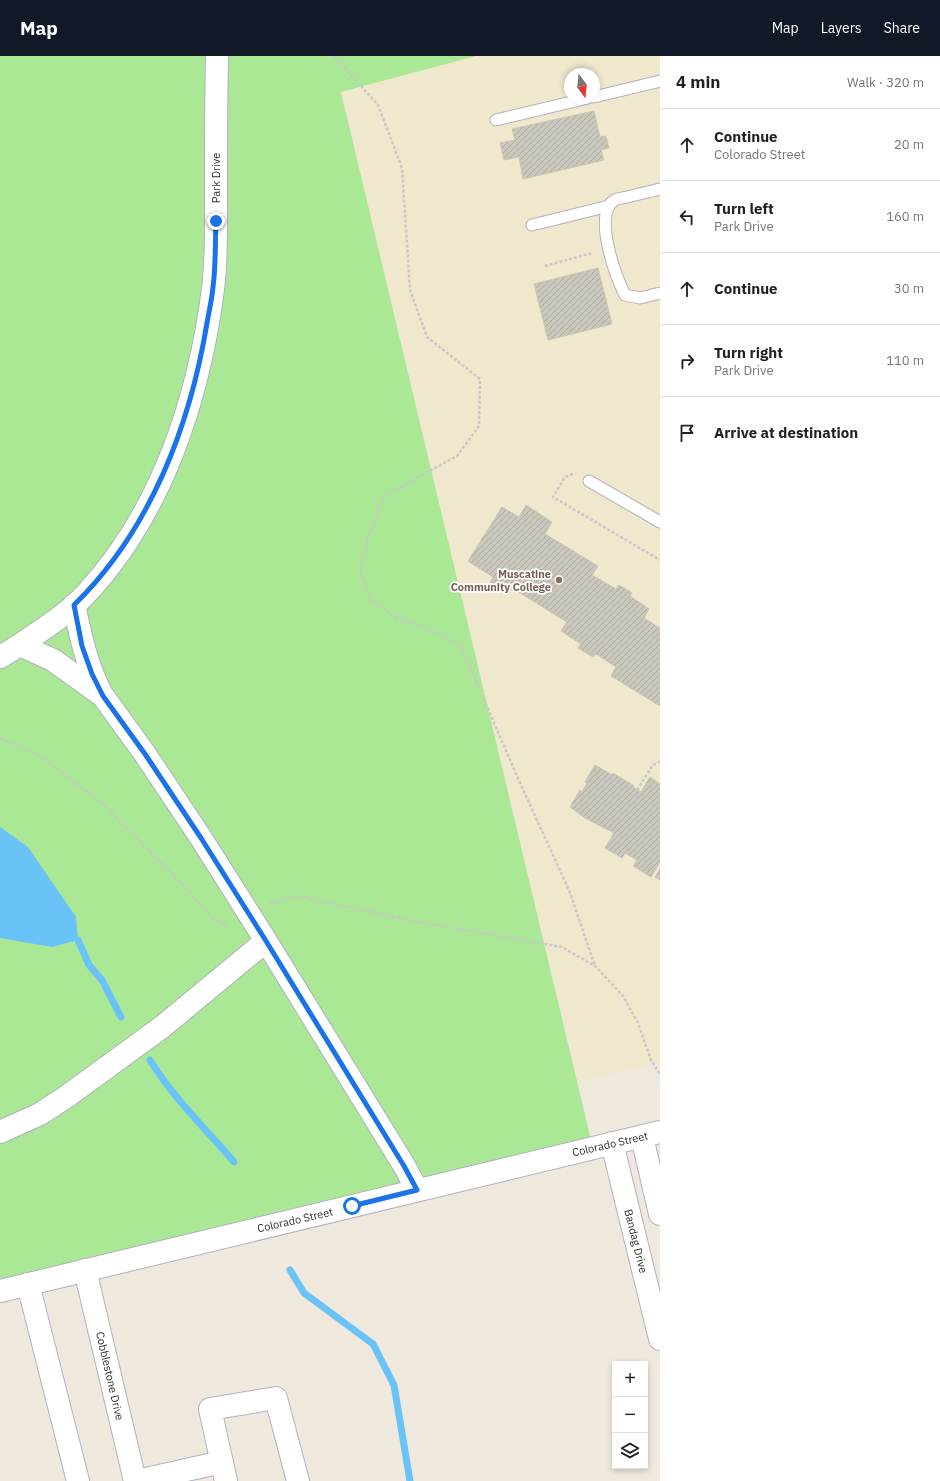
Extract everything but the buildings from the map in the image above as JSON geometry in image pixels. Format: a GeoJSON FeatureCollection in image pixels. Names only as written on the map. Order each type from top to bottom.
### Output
{"type":"FeatureCollection","features":[{"type":"Feature","properties":{"kind":"street","name":"Park Drive"},"geometry":{"type":"LineString","coordinates":[[0,657],[62,616],[108,568],[139,521],[159,486],[182,429],[202,358],[213,287],[216,221],[216,56]]}},
{"type":"Feature","properties":{"kind":"street"},"geometry":{"type":"LineString","coordinates":[[74,605],[82,646],[92,674],[103,696],[145,754],[266,941],[404,1166],[417,1190]]}},
{"type":"Feature","properties":{"kind":"street"},"geometry":{"type":"LineString","coordinates":[[20,645],[54,660],[103,696]]}},
{"type":"Feature","properties":{"kind":"street"},"geometry":{"type":"LineString","coordinates":[[0,1132],[40,1114],[66,1097],[162,1027],[266,941]]}},
{"type":"Feature","properties":{"kind":"street"},"geometry":{"type":"LineString","coordinates":[[651,1134],[660,1214]]}},
{"type":"Feature","properties":{"kind":"street","name":"Colorado Street"},"geometry":{"type":"LineString","coordinates":[[0,1291],[651,1134]]}},
{"type":"Feature","properties":{"kind":"street","name":"Bandag Drive"},"geometry":{"type":"LineString","coordinates":[[612,1144],[660,1339]]}},
{"type":"Feature","properties":{"kind":"street","name":"Cobblestone Drive"},"geometry":{"type":"LineString","coordinates":[[86,1270],[136,1481]]}},
{"type":"Feature","properties":{"kind":"street"},"geometry":{"type":"LineString","coordinates":[[28,1284],[78,1481]]}},
{"type":"Feature","properties":{"kind":"street"},"geometry":{"type":"LineString","coordinates":[[136,1481],[224,1472],[210,1409],[276,1398],[298,1481]]}},
{"type":"Feature","properties":{"kind":"lane"},"geometry":{"type":"LineString","coordinates":[[600,96],[660,81]]}},
{"type":"Feature","properties":{"kind":"lane"},"geometry":{"type":"LineString","coordinates":[[496,120],[564,104]]}},
{"type":"Feature","properties":{"kind":"lane"},"geometry":{"type":"LineString","coordinates":[[660,189],[615,200],[609,206],[606,214],[605,230],[619,283],[625,295],[640,298],[660,293]]}},
{"type":"Feature","properties":{"kind":"lane"},"geometry":{"type":"LineString","coordinates":[[532,225],[609,206]]}},
{"type":"Feature","properties":{"kind":"lane"},"geometry":{"type":"LineString","coordinates":[[589,481],[660,522]]}},
{"type":"Feature","properties":{"kind":"path"},"geometry":{"type":"LineString","coordinates":[[334,56],[378,105],[402,168],[410,290],[427,337],[480,379],[479,426],[457,456],[384,496],[369,535],[360,572],[371,600],[397,618],[428,629],[460,644],[520,783],[569,890],[595,966]]}},
{"type":"Feature","properties":{"kind":"path"},"geometry":{"type":"LineString","coordinates":[[544,266],[598,252]]}},
{"type":"Feature","properties":{"kind":"path"},"geometry":{"type":"LineString","coordinates":[[589,481],[574,474],[565,477],[554,497],[660,560]]}},
{"type":"Feature","properties":{"kind":"path"},"geometry":{"type":"LineString","coordinates":[[0,738],[40,756],[103,804],[186,888],[213,920],[226,925],[238,924],[272,902],[298,896],[413,921],[562,947],[595,966],[624,996],[638,1024],[651,1060],[660,1074]]}},
{"type":"Feature","properties":{"kind":"path"},"geometry":{"type":"LineString","coordinates":[[637,790],[652,766],[660,761]]}},
{"type":"Feature","properties":{"kind":"shaded area","name":"Muscatine Community College"},"geometry":{"type":"Polygon","coordinates":[[[476,56],[660,56],[660,1062],[578,1082],[341,92],[476,56]]]}},
{"type":"Feature","properties":{"kind":"green space"},"geometry":{"type":"Polygon","coordinates":[[[0,56],[476,56],[341,92],[592,1144],[0,1291],[0,56]]]}},
{"type":"Feature","properties":{"kind":"water"},"geometry":{"type":"Polygon","coordinates":[[[0,827],[28,847],[76,917],[78,940],[52,947],[0,938],[0,827]]]}},
{"type":"Feature","properties":{"kind":"waterway"},"geometry":{"type":"LineString","coordinates":[[78,940],[89,965],[102,980],[121,1017]]}},
{"type":"Feature","properties":{"kind":"waterway"},"geometry":{"type":"LineString","coordinates":[[150,1060],[179,1100],[234,1162]]}},
{"type":"Feature","properties":{"kind":"waterway"},"geometry":{"type":"LineString","coordinates":[[290,1270],[304,1293],[373,1344],[394,1385],[410,1481]]}},
{"type":"Feature","properties":{"kind":"place","name":"Muscatine Community College"},"geometry":{"type":"Point","coordinates":[559,580]}},
{"type":"Feature","properties":{"kind":"route"},"geometry":{"type":"LineString","coordinates":[[216,221],[213,287],[202,358],[182,429],[159,486],[139,521],[108,568],[85,595],[74,605],[82,646],[92,674],[103,696],[145,754],[201,838],[266,941],[404,1166],[417,1190],[352,1206]]}}]}
